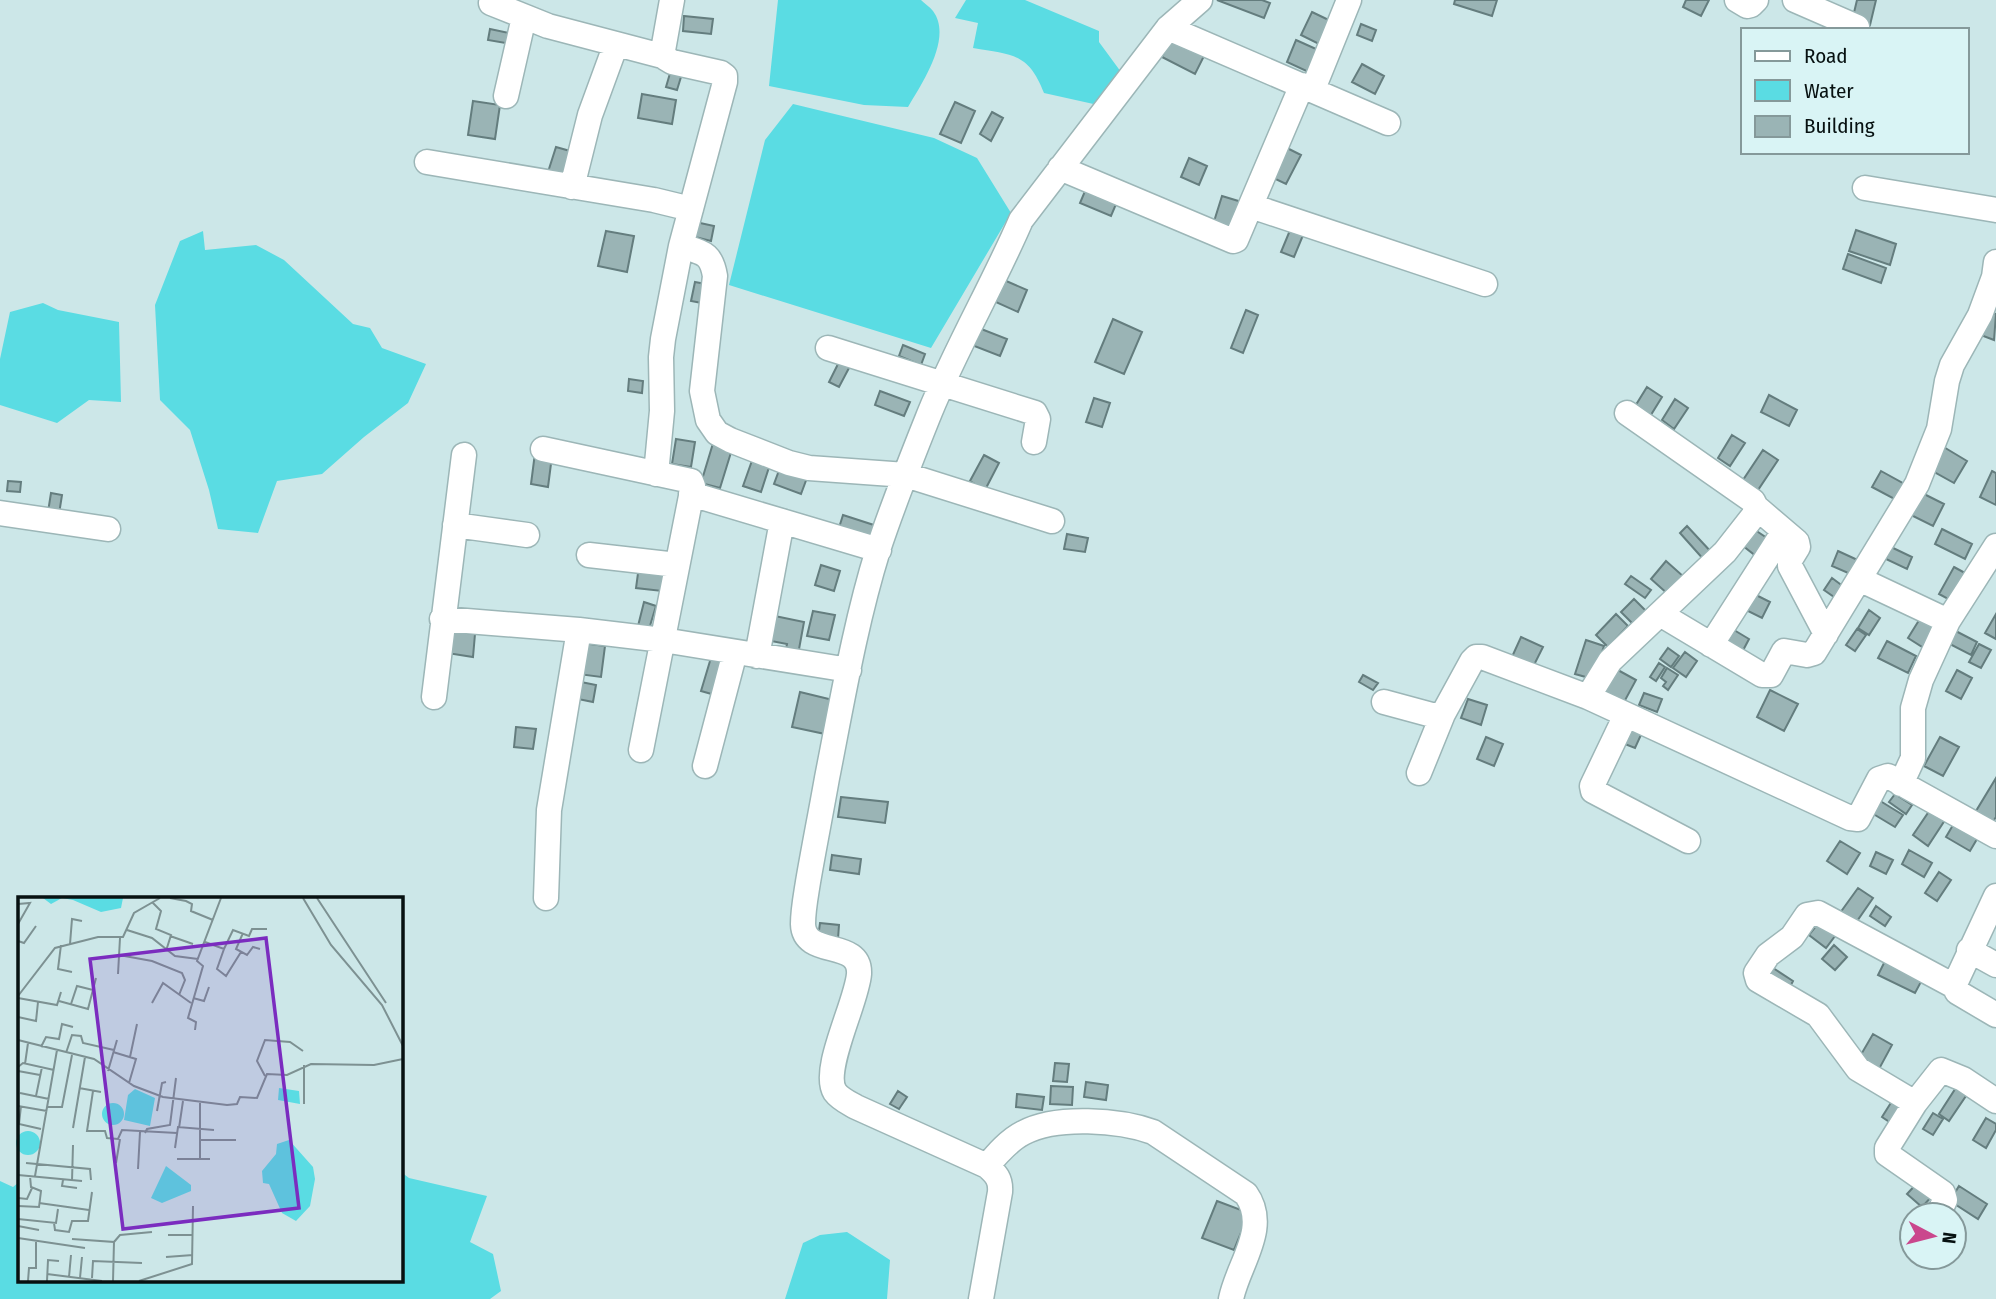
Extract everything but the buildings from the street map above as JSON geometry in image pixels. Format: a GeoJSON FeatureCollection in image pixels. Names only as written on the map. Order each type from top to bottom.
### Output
{"type":"FeatureCollection","features":[{"type":"Feature","properties":{"kind":"street"},"geometry":{"type":"LineString","coordinates":[[662,56],[672,0]]}},
{"type":"Feature","properties":{"kind":"street"},"geometry":{"type":"LineString","coordinates":[[981,1299],[1001,1183],[987,1166],[856,1107],[835,1091],[832,1070],[858,986],[859,971],[856,959],[847,953],[816,945],[808,940],[803,926],[811,863],[849,670],[878,550],[944,382],[1021,220],[1168,28],[1200,0]]}},
{"type":"Feature","properties":{"kind":"street"},"geometry":{"type":"LineString","coordinates":[[1060,168],[1236,240],[1349,0]]}},
{"type":"Feature","properties":{"kind":"street"},"geometry":{"type":"LineString","coordinates":[[1737,0],[1747,6],[1756,0]]}},
{"type":"Feature","properties":{"kind":"street"},"geometry":{"type":"LineString","coordinates":[[1795,0],[1857,27]]}},
{"type":"Feature","properties":{"kind":"street"},"geometry":{"type":"LineString","coordinates":[[491,3],[548,26],[662,56],[672,62],[725,76],[681,246],[661,357],[662,411],[656,474]]}},
{"type":"Feature","properties":{"kind":"street"},"geometry":{"type":"LineString","coordinates":[[506,96],[524,16]]}},
{"type":"Feature","properties":{"kind":"street"},"geometry":{"type":"LineString","coordinates":[[1168,28],[1388,123]]}},
{"type":"Feature","properties":{"kind":"street"},"geometry":{"type":"LineString","coordinates":[[572,187],[593,105],[616,44]]}},
{"type":"Feature","properties":{"kind":"street"},"geometry":{"type":"LineString","coordinates":[[427,162],[691,209]]}},
{"type":"Feature","properties":{"kind":"street"},"geometry":{"type":"LineString","coordinates":[[1865,188],[1996,210]]}},
{"type":"Feature","properties":{"kind":"street"},"geometry":{"type":"LineString","coordinates":[[1251,206],[1485,284]]}},
{"type":"Feature","properties":{"kind":"street"},"geometry":{"type":"LineString","coordinates":[[681,246],[705,254],[712,261],[715,276],[702,391],[708,420],[717,433],[770,457],[809,468],[906,475],[1052,521]]}},
{"type":"Feature","properties":{"kind":"street"},"geometry":{"type":"LineString","coordinates":[[1660,614],[1768,676],[1784,651],[1811,655],[1814,653],[1917,484],[1939,429],[1952,365],[1980,315],[1994,277],[1996,262]]}},
{"type":"Feature","properties":{"kind":"street"},"geometry":{"type":"LineString","coordinates":[[828,348],[944,382],[1035,413],[1038,419],[1034,442]]}},
{"type":"Feature","properties":{"kind":"street"},"geometry":{"type":"LineString","coordinates":[[1626,413],[1753,500],[1756,507],[1798,544],[1790,566],[1826,634]]}},
{"type":"Feature","properties":{"kind":"street"},"geometry":{"type":"LineString","coordinates":[[543,449],[691,481],[693,486],[641,750]]}},
{"type":"Feature","properties":{"kind":"street"},"geometry":{"type":"LineString","coordinates":[[434,696],[464,455]]}},
{"type":"Feature","properties":{"kind":"street"},"geometry":{"type":"LineString","coordinates":[[691,494],[878,550]]}},
{"type":"Feature","properties":{"kind":"street"},"geometry":{"type":"LineString","coordinates":[[1588,697],[1610,661],[1730,547],[1754,515],[1756,507]]}},
{"type":"Feature","properties":{"kind":"street"},"geometry":{"type":"LineString","coordinates":[[0,513],[108,529]]}},
{"type":"Feature","properties":{"kind":"street"},"geometry":{"type":"LineString","coordinates":[[705,766],[746,654],[782,521]]}},
{"type":"Feature","properties":{"kind":"street"},"geometry":{"type":"LineString","coordinates":[[455,525],[527,535]]}},
{"type":"Feature","properties":{"kind":"street"},"geometry":{"type":"LineString","coordinates":[[1711,645],[1784,531]]}},
{"type":"Feature","properties":{"kind":"street"},"geometry":{"type":"LineString","coordinates":[[589,555],[677,565]]}},
{"type":"Feature","properties":{"kind":"street"},"geometry":{"type":"LineString","coordinates":[[1901,784],[1913,758],[1912,721],[1916,696],[1948,621],[1993,555]]}},
{"type":"Feature","properties":{"kind":"street"},"geometry":{"type":"LineString","coordinates":[[1860,579],[1948,621]]}},
{"type":"Feature","properties":{"kind":"street"},"geometry":{"type":"LineString","coordinates":[[442,619],[663,640],[849,670]]}},
{"type":"Feature","properties":{"kind":"street"},"geometry":{"type":"LineString","coordinates":[[546,898],[549,810],[579,630]]}},
{"type":"Feature","properties":{"kind":"street"},"geometry":{"type":"LineString","coordinates":[[1419,773],[1443,714],[1476,657],[1482,657],[1588,697],[1854,819],[1858,819],[1879,779],[1888,776],[1996,836]]}},
{"type":"Feature","properties":{"kind":"street"},"geometry":{"type":"LineString","coordinates":[[1384,702],[1432,715],[1443,714]]}},
{"type":"Feature","properties":{"kind":"street"},"geometry":{"type":"LineString","coordinates":[[1626,715],[1592,786],[1593,791],[1689,841]]}},
{"type":"Feature","properties":{"kind":"street"},"geometry":{"type":"LineString","coordinates":[[1996,896],[1954,986],[1956,992],[1996,1015]]}},
{"type":"Feature","properties":{"kind":"street"},"geometry":{"type":"LineString","coordinates":[[1915,1103],[1858,1069],[1818,1015],[1758,980],[1756,973],[1768,956],[1792,937],[1807,915],[1818,913],[1954,986]]}},
{"type":"Feature","properties":{"kind":"street"},"geometry":{"type":"LineString","coordinates":[[1969,950],[1996,965]]}},
{"type":"Feature","properties":{"kind":"street"},"geometry":{"type":"LineString","coordinates":[[1945,1201],[1943,1193],[1887,1154],[1886,1148],[1938,1072],[1943,1070],[1963,1079],[1996,1101]]}},
{"type":"Feature","properties":{"kind":"street"},"geometry":{"type":"LineString","coordinates":[[987,1166],[1021,1133],[1040,1127],[1095,1120],[1142,1128],[1165,1139],[1246,1194],[1255,1211],[1255,1230],[1231,1299]]}},
{"type":"Feature","properties":{"kind":"water"},"geometry":{"type":"Polygon","coordinates":[[[778,0],[921,0],[933,11],[940,34],[933,60],[908,107],[864,105],[769,86],[778,0]]]}},
{"type":"Feature","properties":{"kind":"water"},"geometry":{"type":"Polygon","coordinates":[[[966,0],[1025,0],[1099,31],[1099,42],[1121,72],[1098,105],[1044,93],[1032,70],[1025,63],[1008,55],[973,48],[978,23],[955,18],[966,0]]]}},
{"type":"Feature","properties":{"kind":"water"},"geometry":{"type":"Polygon","coordinates":[[[793,104],[934,138],[977,158],[1011,213],[931,348],[729,285],[765,140],[793,104]]]}},
{"type":"Feature","properties":{"kind":"water"},"geometry":{"type":"Polygon","coordinates":[[[203,231],[205,250],[256,245],[284,260],[353,324],[370,328],[382,348],[426,364],[408,403],[322,474],[277,481],[258,533],[218,529],[190,430],[160,400],[155,305],[180,241],[203,231]]]}},
{"type":"Feature","properties":{"kind":"water"},"geometry":{"type":"Polygon","coordinates":[[[43,303],[58,310],[119,322],[121,402],[89,400],[57,423],[0,405],[0,359],[10,312],[43,303]]]}},
{"type":"Feature","properties":{"kind":"water"},"geometry":{"type":"Polygon","coordinates":[[[402,1173],[409,1178],[487,1196],[470,1242],[493,1254],[501,1291],[490,1299],[0,1299],[0,1181],[13,1187],[18,1183],[18,1282],[402,1282],[402,1173]]]}},
{"type":"Feature","properties":{"kind":"water"},"geometry":{"type":"Polygon","coordinates":[[[847,1232],[890,1260],[887,1299],[785,1299],[803,1243],[820,1235],[847,1232]]]}}]}
